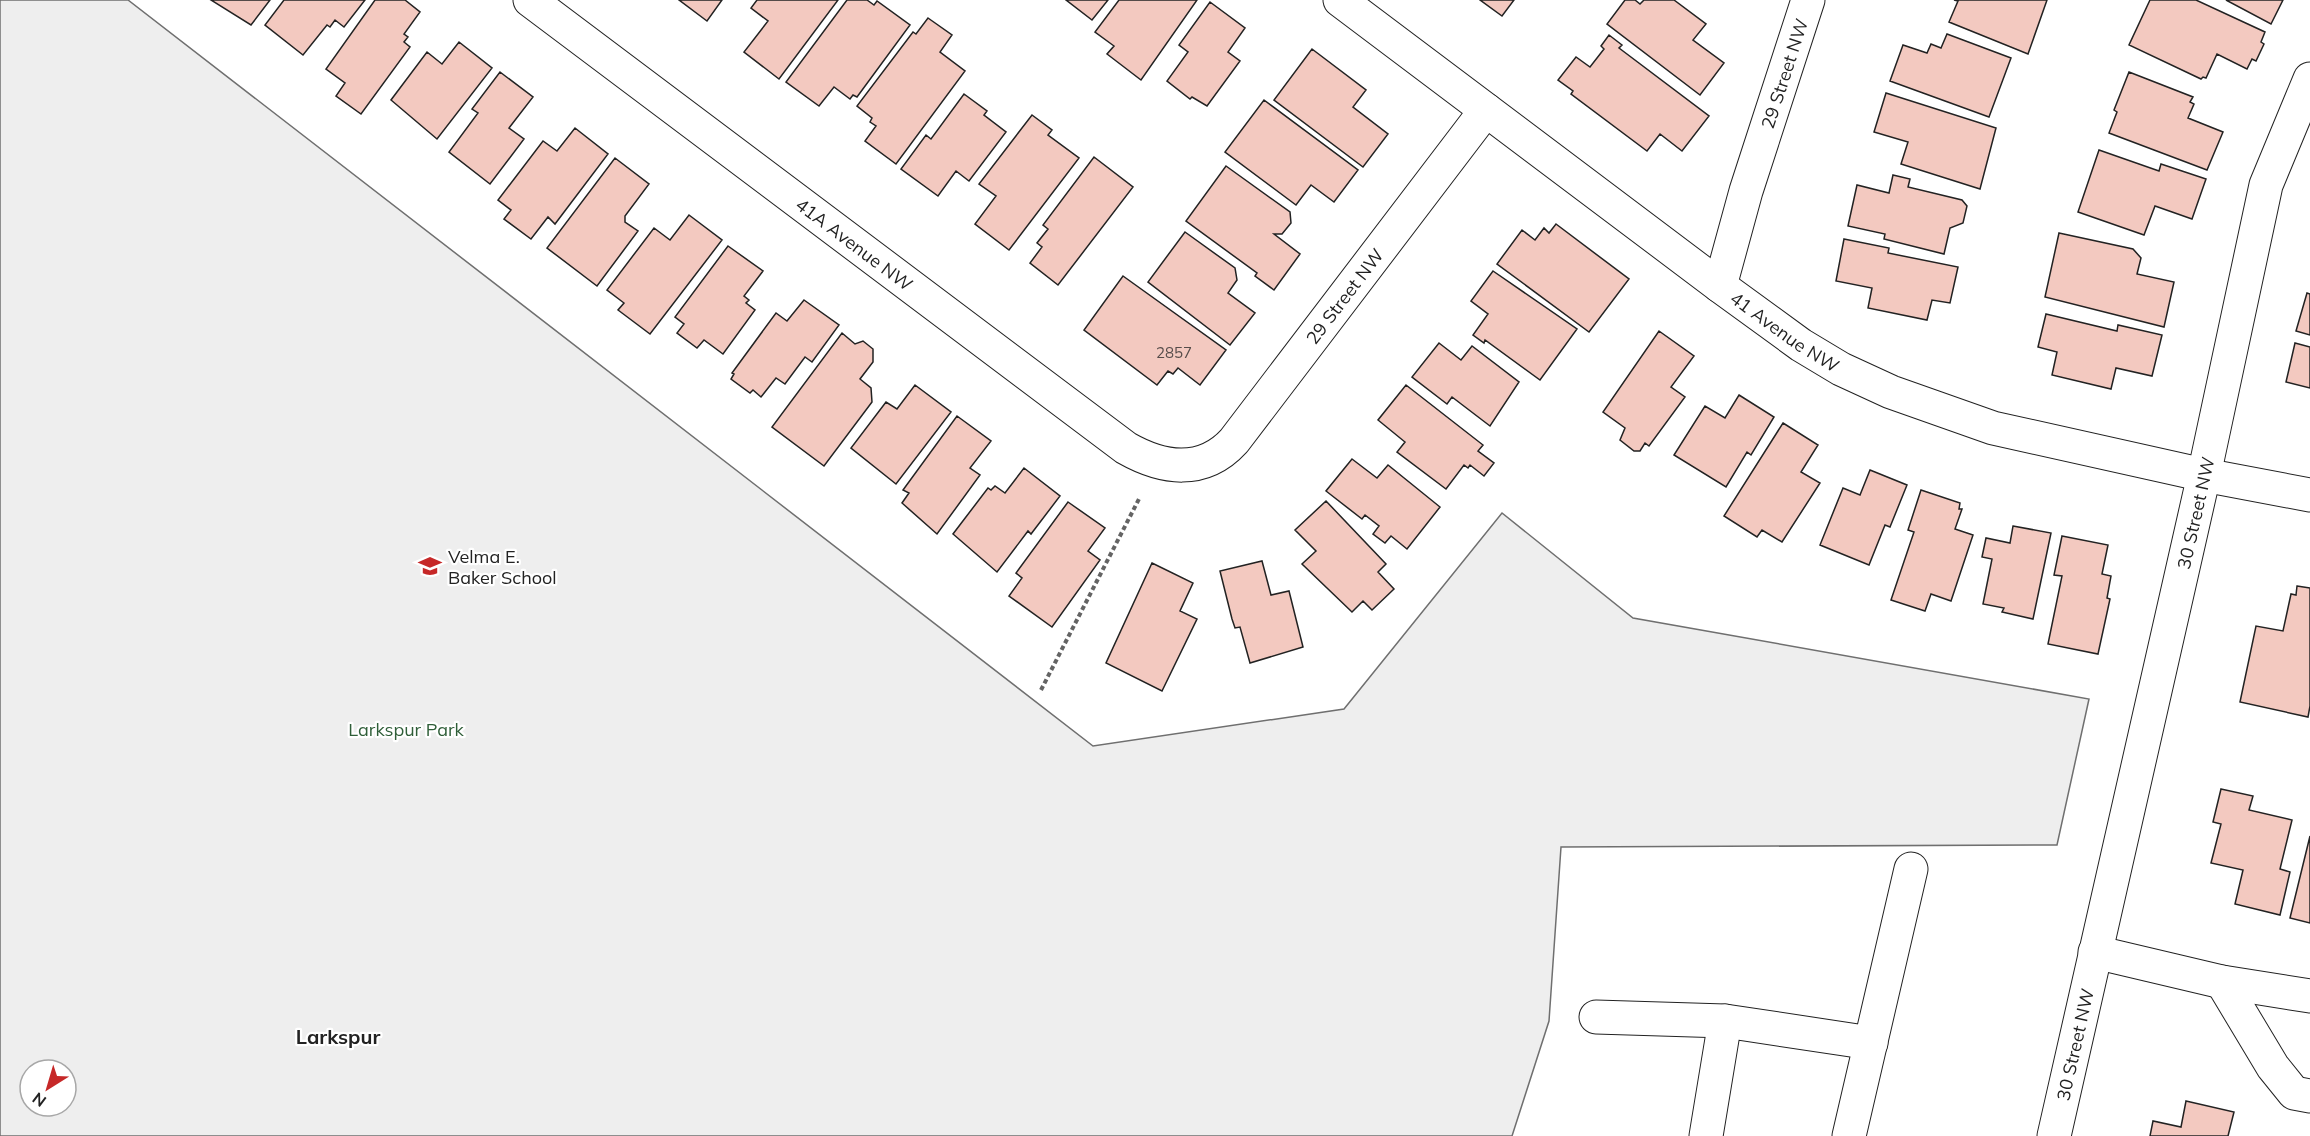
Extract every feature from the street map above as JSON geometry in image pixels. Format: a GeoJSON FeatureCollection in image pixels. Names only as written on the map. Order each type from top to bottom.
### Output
{"type":"FeatureCollection","features":[{"type":"Feature","properties":{"kind":"street","name":"41A Avenue NW"},"geometry":{"type":"LineString","coordinates":[[530,0],[1126,448],[1156,462],[1172,466],[1190,466]]}},
{"type":"Feature","properties":{"kind":"street","name":"41 Avenue NW"},"geometry":{"type":"LineString","coordinates":[[1340,0],[1720,286],[1801,345],[1841,369],[1891,392],[1993,428],[2204,475],[2310,495]]}},
{"type":"Feature","properties":{"kind":"street","name":"29 Street NW"},"geometry":{"type":"LineString","coordinates":[[1720,286],[1746,192],[1808,0]]}},
{"type":"Feature","properties":{"kind":"street","name":"30 Street NW"},"geometry":{"type":"LineString","coordinates":[[2054,1136],[2204,475],[2266,185],[2310,79]]}},
{"type":"Feature","properties":{"kind":"street","name":"29 Street NW"},"geometry":{"type":"LineString","coordinates":[[1190,466],[1207,462],[1223,453],[1234,441],[1486,110]]}},
{"type":"Feature","properties":{"kind":"street"},"geometry":{"type":"LineString","coordinates":[[1849,1136],[1911,869]]}},
{"type":"Feature","properties":{"kind":"street"},"geometry":{"type":"LineString","coordinates":[[2095,952],[2222,982],[2310,996]]}},
{"type":"Feature","properties":{"kind":"street"},"geometry":{"type":"LineString","coordinates":[[2222,982],[2273,1067],[2294,1093],[2310,1096]]}},
{"type":"Feature","properties":{"kind":"street"},"geometry":{"type":"LineString","coordinates":[[1596,1017],[1725,1021],[1871,1043]]}},
{"type":"Feature","properties":{"kind":"street"},"geometry":{"type":"LineString","coordinates":[[1706,1136],[1725,1021]]}},
{"type":"Feature","properties":{"kind":"path"},"geometry":{"type":"LineString","coordinates":[[1041,690],[1140,497]]}},
{"type":"Feature","properties":{"kind":"green space","name":"Larkspur Park"},"geometry":{"type":"Polygon","coordinates":[[[0,0],[128,0],[1093,746],[1344,709],[1502,513],[1633,618],[2089,699],[2057,845],[1561,847],[1549,1021],[1512,1136],[0,1136],[0,0]]]}},
{"type":"Feature","properties":{"kind":"building"},"geometry":{"type":"Polygon","coordinates":[[[211,0],[270,0],[251,25],[211,0]]]}},
{"type":"Feature","properties":{"kind":"building"},"geometry":{"type":"Polygon","coordinates":[[[284,0],[365,0],[344,27],[335,20],[330,27],[327,25],[303,55],[265,25],[284,0]]]}},
{"type":"Feature","properties":{"kind":"building"},"geometry":{"type":"Polygon","coordinates":[[[375,0],[405,0],[420,12],[404,34],[408,37],[404,42],[410,47],[361,114],[336,96],[345,83],[326,69],[375,0]]]}},
{"type":"Feature","properties":{"kind":"building"},"geometry":{"type":"Polygon","coordinates":[[[679,0],[722,0],[707,21],[679,0]]]}},
{"type":"Feature","properties":{"kind":"building"},"geometry":{"type":"Polygon","coordinates":[[[757,0],[838,0],[779,79],[744,52],[768,21],[751,8],[757,0]]]}},
{"type":"Feature","properties":{"kind":"building"},"geometry":{"type":"Polygon","coordinates":[[[847,0],[867,0],[874,5],[877,1],[910,25],[857,97],[853,95],[850,99],[834,87],[819,106],[786,82],[847,0]]]}},
{"type":"Feature","properties":{"kind":"building"},"geometry":{"type":"Polygon","coordinates":[[[1066,0],[1108,0],[1092,20],[1066,0]]]}},
{"type":"Feature","properties":{"kind":"building"},"geometry":{"type":"Polygon","coordinates":[[[1119,0],[1197,0],[1141,80],[1107,54],[1114,46],[1095,32],[1119,0]]]}},
{"type":"Feature","properties":{"kind":"building"},"geometry":{"type":"Polygon","coordinates":[[[1480,0],[1514,0],[1502,16],[1480,0]]]}},
{"type":"Feature","properties":{"kind":"building"},"geometry":{"type":"Polygon","coordinates":[[[1625,0],[1635,0],[1640,4],[1644,0],[1674,0],[1706,24],[1693,40],[1724,63],[1700,95],[1607,24],[1625,0]]]}},
{"type":"Feature","properties":{"kind":"building"},"geometry":{"type":"Polygon","coordinates":[[[1954,0],[2047,0],[2028,54],[1949,22],[1958,1],[1954,0]]]}},
{"type":"Feature","properties":{"kind":"building"},"geometry":{"type":"Polygon","coordinates":[[[2150,0],[2196,0],[2265,32],[2261,42],[2264,44],[2256,61],[2252,59],[2247,69],[2217,54],[2206,78],[2201,79],[2129,45],[2150,0]]]}},
{"type":"Feature","properties":{"kind":"building"},"geometry":{"type":"Polygon","coordinates":[[[2226,0],[2283,0],[2271,24],[2226,0]]]}},
{"type":"Feature","properties":{"kind":"building"},"geometry":{"type":"Polygon","coordinates":[[[1210,2],[1245,28],[1228,52],[1240,61],[1207,106],[1192,97],[1190,99],[1167,81],[1188,52],[1179,45],[1210,2]]]}},
{"type":"Feature","properties":{"kind":"building"},"geometry":{"type":"Polygon","coordinates":[[[928,18],[952,35],[940,52],[965,71],[896,164],[865,141],[876,126],[870,122],[872,118],[857,106],[913,32],[916,34],[928,18]]]}},
{"type":"Feature","properties":{"kind":"building"},"geometry":{"type":"Polygon","coordinates":[[[1947,34],[2011,58],[1989,117],[1890,81],[1903,45],[1927,53],[1931,44],[1941,48],[1947,34]]]}},
{"type":"Feature","properties":{"kind":"building"},"geometry":{"type":"Polygon","coordinates":[[[1609,35],[1622,45],[1619,48],[1709,116],[1682,151],[1660,134],[1647,151],[1571,94],[1573,91],[1558,80],[1576,57],[1590,67],[1604,49],[1601,46],[1609,35]]]}},
{"type":"Feature","properties":{"kind":"building"},"geometry":{"type":"Polygon","coordinates":[[[459,42],[492,68],[437,139],[391,100],[427,52],[442,64],[459,42]]]}},
{"type":"Feature","properties":{"kind":"building"},"geometry":{"type":"Polygon","coordinates":[[[1312,49],[1366,90],[1353,107],[1388,134],[1363,167],[1274,100],[1312,49]]]}},
{"type":"Feature","properties":{"kind":"building"},"geometry":{"type":"Polygon","coordinates":[[[500,72],[533,97],[509,128],[524,139],[490,184],[449,152],[478,113],[472,109],[500,72]]]}},
{"type":"Feature","properties":{"kind":"building"},"geometry":{"type":"Polygon","coordinates":[[[2129,72],[2193,97],[2190,102],[2194,104],[2188,118],[2223,132],[2207,170],[2109,133],[2117,112],[2114,110],[2129,72]]]}},
{"type":"Feature","properties":{"kind":"building"},"geometry":{"type":"Polygon","coordinates":[[[1886,93],[1996,128],[1980,189],[1901,164],[1908,142],[1874,132],[1886,93]]]}},
{"type":"Feature","properties":{"kind":"building"},"geometry":{"type":"Polygon","coordinates":[[[964,94],[987,111],[984,115],[1006,132],[969,181],[956,171],[938,196],[901,169],[926,135],[931,139],[964,94]]]}},
{"type":"Feature","properties":{"kind":"building"},"geometry":{"type":"Polygon","coordinates":[[[1264,100],[1358,170],[1334,202],[1311,185],[1296,205],[1225,152],[1264,100]]]}},
{"type":"Feature","properties":{"kind":"building"},"geometry":{"type":"Polygon","coordinates":[[[1032,115],[1052,130],[1048,135],[1079,158],[1009,250],[975,224],[996,196],[979,184],[1032,115]]]}},
{"type":"Feature","properties":{"kind":"building"},"geometry":{"type":"Polygon","coordinates":[[[575,128],[608,154],[555,224],[548,217],[531,239],[504,219],[511,210],[498,200],[543,141],[557,151],[575,128]]]}},
{"type":"Feature","properties":{"kind":"building"},"geometry":{"type":"Polygon","coordinates":[[[2099,150],[2159,171],[2161,164],[2206,179],[2192,219],[2155,206],[2144,235],[2078,212],[2099,150]]]}},
{"type":"Feature","properties":{"kind":"building"},"geometry":{"type":"Polygon","coordinates":[[[1094,157],[1133,187],[1058,285],[1030,263],[1042,247],[1037,243],[1048,229],[1043,225],[1094,157]]]}},
{"type":"Feature","properties":{"kind":"building"},"geometry":{"type":"Polygon","coordinates":[[[615,158],[649,184],[625,216],[625,222],[638,231],[597,286],[547,248],[615,158]]]}},
{"type":"Feature","properties":{"kind":"building"},"geometry":{"type":"Polygon","coordinates":[[[1226,166],[1290,212],[1291,223],[1282,234],[1274,234],[1300,254],[1274,290],[1255,276],[1257,273],[1186,221],[1226,166]]]}},
{"type":"Feature","properties":{"kind":"building"},"geometry":{"type":"Polygon","coordinates":[[[1893,175],[1910,179],[1908,187],[1962,200],[1967,206],[1963,223],[1950,228],[1944,254],[1884,239],[1885,234],[1848,226],[1857,185],[1889,193],[1893,175]]]}},
{"type":"Feature","properties":{"kind":"building"},"geometry":{"type":"Polygon","coordinates":[[[689,215],[722,240],[650,334],[618,310],[624,303],[607,290],[654,228],[670,240],[689,215]]]}},
{"type":"Feature","properties":{"kind":"building"},"geometry":{"type":"Polygon","coordinates":[[[1556,224],[1629,279],[1589,332],[1497,264],[1522,230],[1535,240],[1544,228],[1549,233],[1556,224]]]}},
{"type":"Feature","properties":{"kind":"building"},"geometry":{"type":"Polygon","coordinates":[[[1185,232],[1235,268],[1237,280],[1228,293],[1255,313],[1230,345],[1148,282],[1185,232]]]}},
{"type":"Feature","properties":{"kind":"building"},"geometry":{"type":"Polygon","coordinates":[[[2059,233],[2133,249],[2141,258],[2137,274],[2174,282],[2164,327],[2045,297],[2059,233]]]}},
{"type":"Feature","properties":{"kind":"building"},"geometry":{"type":"Polygon","coordinates":[[[1844,239],[1889,248],[1888,253],[1958,267],[1950,303],[1932,300],[1927,320],[1868,308],[1872,288],[1836,281],[1844,239]]]}},
{"type":"Feature","properties":{"kind":"building"},"geometry":{"type":"Polygon","coordinates":[[[728,246],[763,271],[744,296],[749,300],[746,303],[755,310],[723,354],[704,340],[697,348],[677,333],[684,324],[675,317],[728,246]]]}},
{"type":"Feature","properties":{"kind":"building"},"geometry":{"type":"Polygon","coordinates":[[[1493,271],[1577,329],[1540,380],[1485,340],[1484,343],[1473,335],[1488,314],[1471,301],[1493,271]]]}},
{"type":"Feature","properties":{"kind":"building"},"geometry":{"type":"Polygon","coordinates":[[[1123,276],[1226,350],[1200,385],[1178,368],[1173,374],[1168,371],[1157,385],[1084,330],[1123,276]]]}},
{"type":"Feature","properties":{"kind":"building"},"geometry":{"type":"Polygon","coordinates":[[[2307,293],[2310,294],[2310,335],[2296,331],[2307,293]]]}},
{"type":"Feature","properties":{"kind":"building"},"geometry":{"type":"Polygon","coordinates":[[[804,300],[839,325],[812,362],[805,357],[785,384],[776,378],[761,397],[753,390],[750,393],[731,379],[734,374],[732,373],[776,313],[787,321],[804,300]]]}},
{"type":"Feature","properties":{"kind":"building"},"geometry":{"type":"Polygon","coordinates":[[[2046,314],[2117,331],[2118,325],[2162,335],[2152,376],[2116,368],[2111,389],[2052,375],[2057,352],[2038,347],[2046,314]]]}},
{"type":"Feature","properties":{"kind":"building"},"geometry":{"type":"Polygon","coordinates":[[[1659,331],[1694,356],[1671,387],[1685,397],[1649,446],[1645,443],[1640,451],[1634,451],[1620,440],[1625,428],[1603,412],[1659,331]]]}},
{"type":"Feature","properties":{"kind":"building"},"geometry":{"type":"Polygon","coordinates":[[[842,333],[855,344],[863,341],[873,349],[873,362],[860,379],[871,388],[872,402],[824,466],[772,427],[842,333]]]}},
{"type":"Feature","properties":{"kind":"building"},"geometry":{"type":"Polygon","coordinates":[[[1439,343],[1461,360],[1472,346],[1519,382],[1490,426],[1452,397],[1447,404],[1412,377],[1439,343]]]}},
{"type":"Feature","properties":{"kind":"building"},"geometry":{"type":"Polygon","coordinates":[[[2295,343],[2310,347],[2310,388],[2286,382],[2295,343]]]}},
{"type":"Feature","properties":{"kind":"building"},"geometry":{"type":"Polygon","coordinates":[[[915,385],[951,412],[896,484],[851,448],[886,402],[897,409],[915,385]]]}},
{"type":"Feature","properties":{"kind":"building"},"geometry":{"type":"Polygon","coordinates":[[[1406,385],[1483,445],[1478,451],[1494,463],[1484,476],[1470,465],[1468,468],[1464,465],[1446,489],[1397,452],[1405,442],[1378,420],[1406,385]]]}},
{"type":"Feature","properties":{"kind":"building"},"geometry":{"type":"Polygon","coordinates":[[[1739,395],[1774,417],[1751,455],[1747,452],[1726,487],[1674,455],[1705,406],[1725,418],[1739,395]]]}},
{"type":"Feature","properties":{"kind":"building"},"geometry":{"type":"Polygon","coordinates":[[[957,416],[991,441],[970,468],[980,475],[937,534],[902,503],[909,493],[903,490],[957,416]]]}},
{"type":"Feature","properties":{"kind":"building"},"geometry":{"type":"Polygon","coordinates":[[[1783,423],[1818,445],[1801,472],[1820,483],[1782,542],[1762,530],[1757,537],[1724,516],[1783,423]]]}},
{"type":"Feature","properties":{"kind":"building"},"geometry":{"type":"Polygon","coordinates":[[[1352,459],[1377,478],[1388,465],[1440,507],[1407,549],[1391,536],[1385,543],[1373,534],[1379,526],[1365,515],[1362,519],[1326,491],[1352,459]]]}},
{"type":"Feature","properties":{"kind":"building"},"geometry":{"type":"Polygon","coordinates":[[[1024,468],[1060,496],[1031,534],[1028,531],[997,572],[953,534],[988,488],[991,490],[995,486],[1005,493],[1024,468]]]}},
{"type":"Feature","properties":{"kind":"building"},"geometry":{"type":"Polygon","coordinates":[[[1870,470],[1907,485],[1890,527],[1885,525],[1869,565],[1820,545],[1843,488],[1860,495],[1870,470]]]}},
{"type":"Feature","properties":{"kind":"building"},"geometry":{"type":"Polygon","coordinates":[[[1921,490],[1960,503],[1959,509],[1962,509],[1955,529],[1973,535],[1951,601],[1931,594],[1925,611],[1891,600],[1914,532],[1908,530],[1921,490]]]}},
{"type":"Feature","properties":{"kind":"building"},"geometry":{"type":"Polygon","coordinates":[[[1326,501],[1386,564],[1378,572],[1394,589],[1372,610],[1363,601],[1352,612],[1302,564],[1316,551],[1295,530],[1326,501]]]}},
{"type":"Feature","properties":{"kind":"building"},"geometry":{"type":"Polygon","coordinates":[[[1068,502],[1105,528],[1088,551],[1100,560],[1052,627],[1009,596],[1022,578],[1016,573],[1068,502]]]}},
{"type":"Feature","properties":{"kind":"building"},"geometry":{"type":"Polygon","coordinates":[[[2013,526],[2051,533],[2033,619],[2002,612],[2004,608],[1983,604],[1992,559],[1982,557],[1986,538],[2010,543],[2013,526]]]}},
{"type":"Feature","properties":{"kind":"building"},"geometry":{"type":"Polygon","coordinates":[[[2062,536],[2108,545],[2102,574],[2111,576],[2107,598],[2110,599],[2098,654],[2048,644],[2062,576],[2054,575],[2062,536]]]}},
{"type":"Feature","properties":{"kind":"building"},"geometry":{"type":"Polygon","coordinates":[[[1262,561],[1271,595],[1289,591],[1303,647],[1250,663],[1240,627],[1235,628],[1232,619],[1220,571],[1262,561]]]}},
{"type":"Feature","properties":{"kind":"building"},"geometry":{"type":"Polygon","coordinates":[[[1152,563],[1193,583],[1180,611],[1197,619],[1162,691],[1106,663],[1152,563]]]}},
{"type":"Feature","properties":{"kind":"building"},"geometry":{"type":"Polygon","coordinates":[[[2297,586],[2310,588],[2310,706],[2308,717],[2240,702],[2256,626],[2283,631],[2291,594],[2296,595],[2297,586]]]}},
{"type":"Feature","properties":{"kind":"building"},"geometry":{"type":"Polygon","coordinates":[[[2221,789],[2253,796],[2249,810],[2292,820],[2280,869],[2290,872],[2280,915],[2235,904],[2243,870],[2211,863],[2221,824],[2213,822],[2221,789]]]}},
{"type":"Feature","properties":{"kind":"building"},"geometry":{"type":"Polygon","coordinates":[[[2310,836],[2310,923],[2290,918],[2310,836]]]}},
{"type":"Feature","properties":{"kind":"building"},"geometry":{"type":"Polygon","coordinates":[[[2186,1101],[2234,1112],[2228,1136],[2150,1136],[2153,1121],[2181,1127],[2186,1101]]]}},
{"type":"Feature","properties":{"kind":"place","name":"Velma E. Baker School"},"geometry":{"type":"Point","coordinates":[430,566]}},
{"type":"Feature","properties":{"kind":"district","name":"Larkspur"},"geometry":{"type":"Point","coordinates":[338,1036]}}]}
